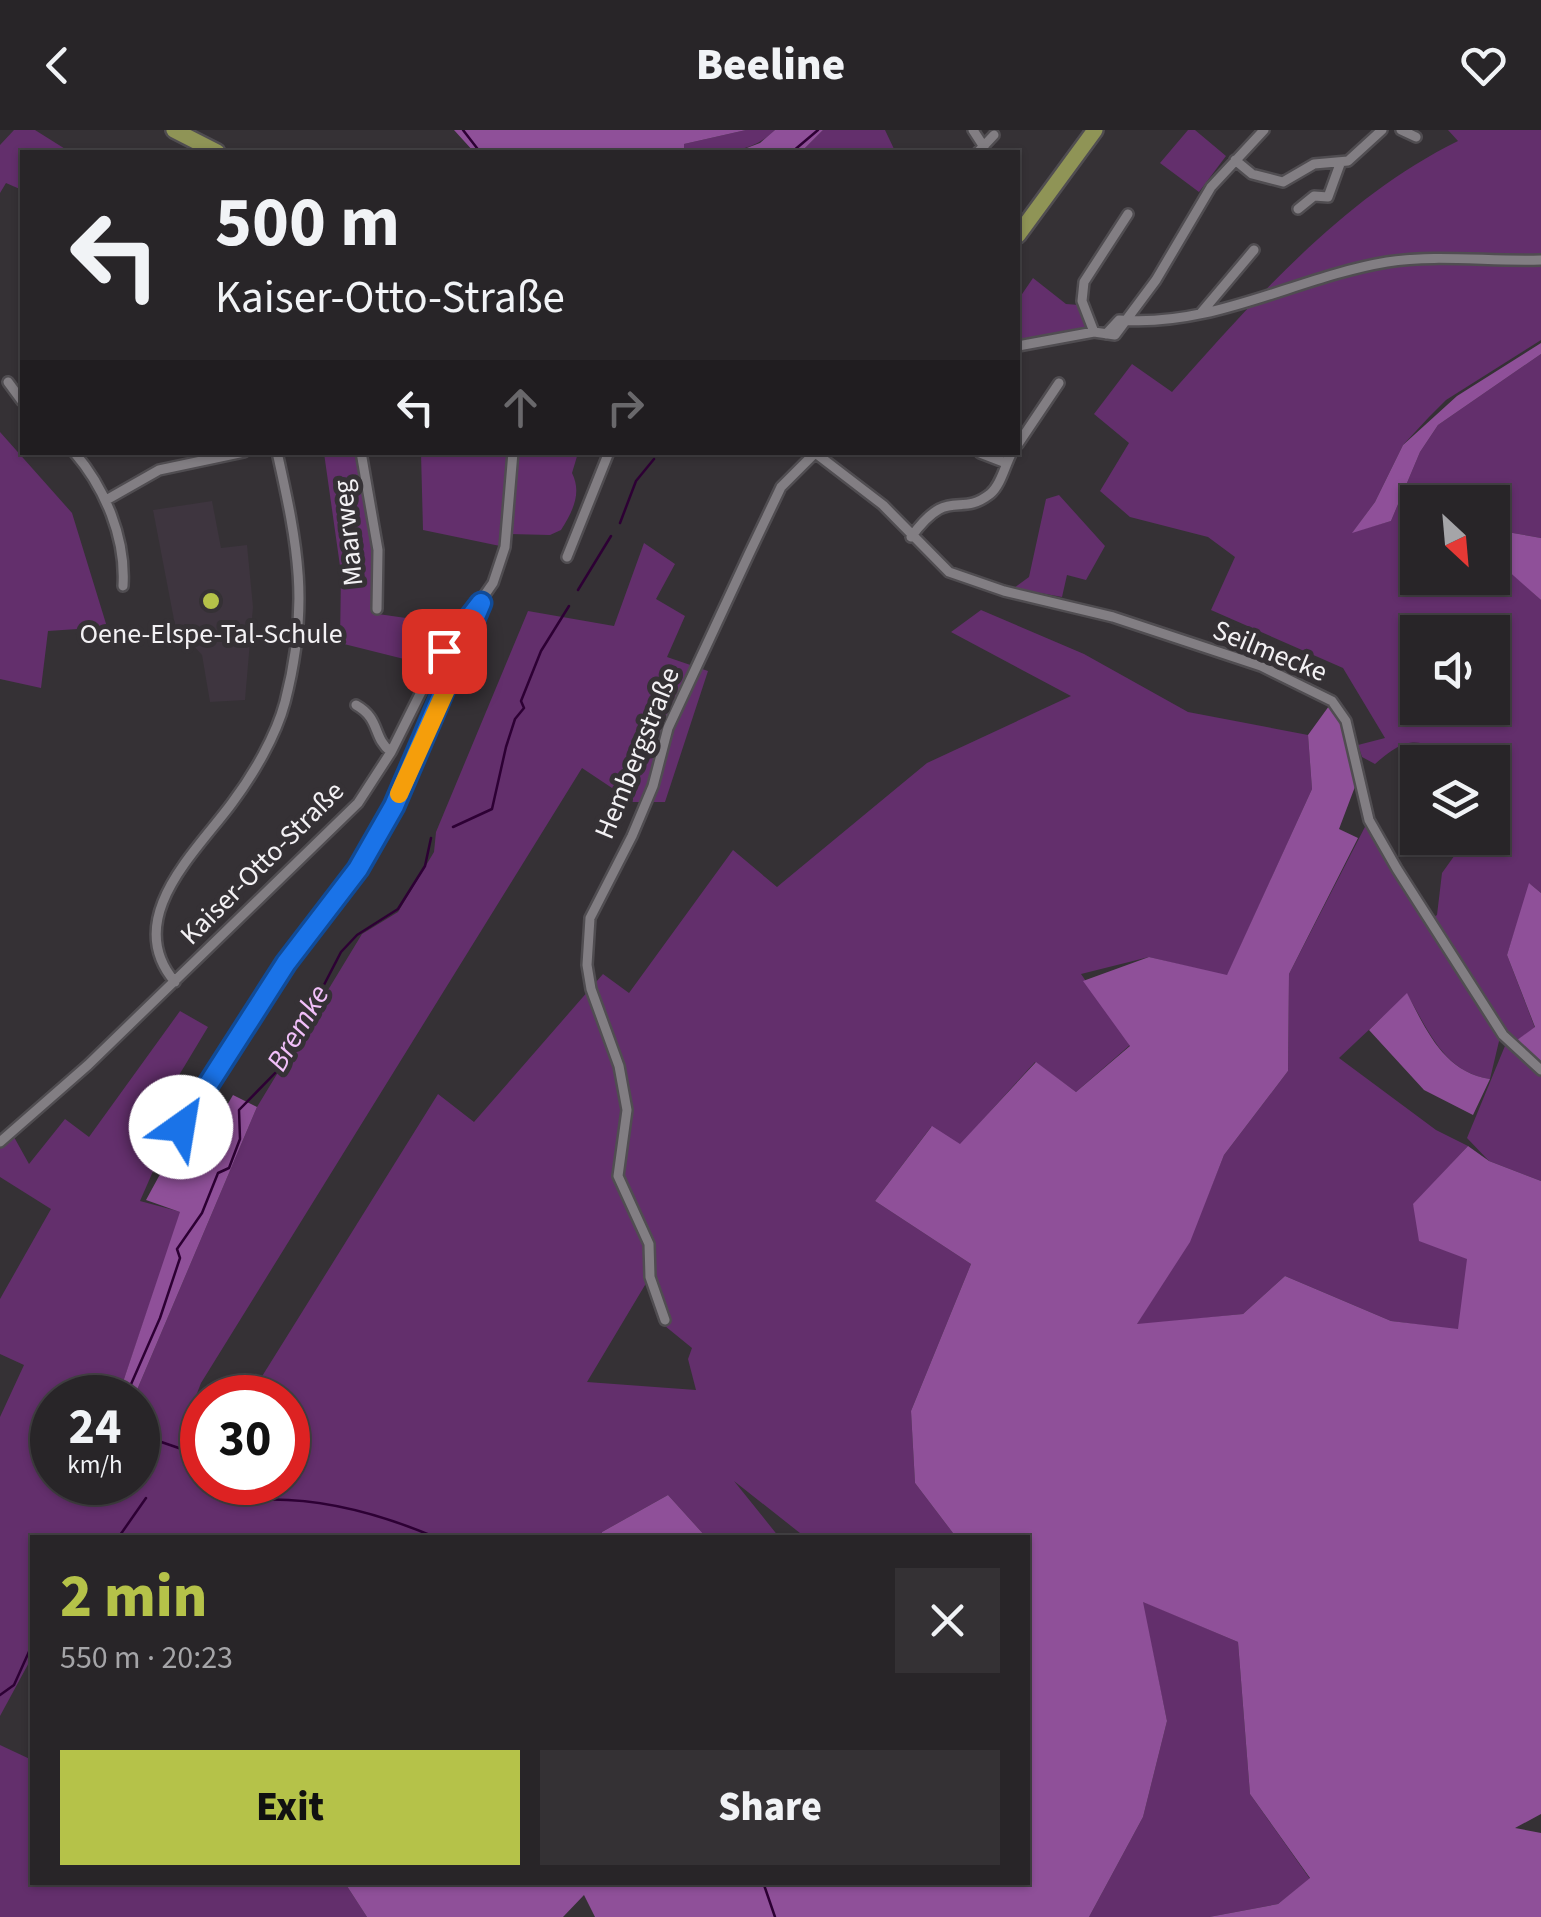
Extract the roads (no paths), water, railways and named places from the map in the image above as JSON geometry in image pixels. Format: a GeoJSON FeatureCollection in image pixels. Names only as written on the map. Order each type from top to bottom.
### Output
{"type":"FeatureCollection","features":[{"type":"Feature","properties":{"kind":"main road"},"geometry":{"type":"LineString","coordinates":[[174,130],[213,150]]}},
{"type":"Feature","properties":{"kind":"main road"},"geometry":{"type":"LineString","coordinates":[[1020,232],[1095,130]]}},
{"type":"Feature","properties":{"kind":"street"},"geometry":{"type":"LineString","coordinates":[[974,130],[981,150],[994,135]]}},
{"type":"Feature","properties":{"kind":"street"},"geometry":{"type":"LineString","coordinates":[[1020,346],[1094,332],[1115,335],[1211,187],[1264,130]]}},
{"type":"Feature","properties":{"kind":"street"},"geometry":{"type":"LineString","coordinates":[[1332,210],[1328,197],[1340,164],[1382,130]]}},
{"type":"Feature","properties":{"kind":"street"},"geometry":{"type":"LineString","coordinates":[[1401,130],[1416,136]]}},
{"type":"Feature","properties":{"kind":"street"},"geometry":{"type":"LineString","coordinates":[[1234,160],[1252,174],[1278,183],[1314,164],[1340,164]]}},
{"type":"Feature","properties":{"kind":"street"},"geometry":{"type":"LineString","coordinates":[[1298,209],[1314,196],[1328,197]]}},
{"type":"Feature","properties":{"kind":"street"},"geometry":{"type":"LineString","coordinates":[[1094,332],[1082,301],[1084,282],[1128,214]]}},
{"type":"Feature","properties":{"kind":"street"},"geometry":{"type":"LineString","coordinates":[[1201,313],[1254,250]]}},
{"type":"Feature","properties":{"kind":"street"},"geometry":{"type":"LineString","coordinates":[[1126,320],[1248,304],[1389,261],[1541,260]]}},
{"type":"Feature","properties":{"kind":"street"},"geometry":{"type":"LineString","coordinates":[[8,382],[20,398]]}},
{"type":"Feature","properties":{"kind":"street"},"geometry":{"type":"LineString","coordinates":[[1020,441],[1059,383]]}},
{"type":"Feature","properties":{"kind":"street"},"geometry":{"type":"LineString","coordinates":[[76,455],[108,499],[124,572],[122,586]]}},
{"type":"Feature","properties":{"kind":"street"},"geometry":{"type":"LineString","coordinates":[[174,455],[179,465]]}},
{"type":"Feature","properties":{"kind":"street"},"geometry":{"type":"LineString","coordinates":[[108,499],[159,470],[229,455]]}},
{"type":"Feature","properties":{"kind":"street"},"geometry":{"type":"LineString","coordinates":[[175,982],[162,967],[158,945],[166,892],[174,874],[244,785],[278,721],[298,634],[298,551],[277,455]]}},
{"type":"Feature","properties":{"kind":"street","name":"Maarweg"},"geometry":{"type":"LineString","coordinates":[[362,455],[378,550],[377,609]]}},
{"type":"Feature","properties":{"kind":"street","name":"Kaiser-Otto-Straße"},"geometry":{"type":"LineString","coordinates":[[0,1142],[47,1104],[250,905],[335,830],[391,752],[430,674],[481,603],[505,547],[513,455]]}},
{"type":"Feature","properties":{"kind":"street"},"geometry":{"type":"LineString","coordinates":[[567,558],[608,455]]}},
{"type":"Feature","properties":{"kind":"street","name":"Hembergstraße"},"geometry":{"type":"LineString","coordinates":[[665,1320],[650,1278],[649,1244],[618,1176],[627,1110],[625,1092],[591,989],[587,965],[590,918],[632,836],[652,786],[668,728],[748,554],[781,487],[812,455]]}},
{"type":"Feature","properties":{"kind":"street","name":"Seilmecke"},"geometry":{"type":"LineString","coordinates":[[817,455],[882,506],[949,572],[1004,592],[1113,617],[1244,661],[1332,702],[1346,722],[1369,820],[1503,1035],[1541,1070]]}},
{"type":"Feature","properties":{"kind":"street"},"geometry":{"type":"LineString","coordinates":[[985,455],[1006,463]]}},
{"type":"Feature","properties":{"kind":"street"},"geometry":{"type":"LineString","coordinates":[[911,537],[930,512],[941,505],[969,502],[994,491],[1010,455]]}},
{"type":"Feature","properties":{"kind":"street"},"geometry":{"type":"LineString","coordinates":[[181,1127],[286,963],[358,869],[394,806],[481,603]]}},
{"type":"Feature","properties":{"kind":"street"},"geometry":{"type":"LineString","coordinates":[[356,705],[373,718],[381,744],[391,752]]}},
{"type":"Feature","properties":{"kind":"waterway"},"geometry":{"type":"LineString","coordinates":[[463,130],[478,150]]}},
{"type":"Feature","properties":{"kind":"waterway"},"geometry":{"type":"LineString","coordinates":[[794,150],[818,130]]}},
{"type":"Feature","properties":{"kind":"waterway","name":"Bremke"},"geometry":{"type":"LineString","coordinates":[[620,523],[636,481],[654,459]]}},
{"type":"Feature","properties":{"kind":"waterway","name":"Bremke"},"geometry":{"type":"LineString","coordinates":[[578,590],[611,536]]}},
{"type":"Feature","properties":{"kind":"waterway","name":"Bremke"},"geometry":{"type":"LineString","coordinates":[[453,827],[492,809],[506,747],[515,719],[524,708],[521,701],[541,651],[569,606]]}},
{"type":"Feature","properties":{"kind":"waterway","name":"Bremke"},"geometry":{"type":"LineString","coordinates":[[135,1375],[180,1258],[177,1249],[202,1213],[218,1173],[229,1168],[240,1139],[239,1110],[282,1066],[341,952],[357,935],[398,909],[425,866],[431,838]]}},
{"type":"Feature","properties":{"kind":"waterway"},"geometry":{"type":"LineString","coordinates":[[160,1442],[180,1448]]}},
{"type":"Feature","properties":{"kind":"waterway"},"geometry":{"type":"LineString","coordinates":[[310,1502],[347,1508],[429,1535]]}},
{"type":"Feature","properties":{"kind":"waterway","name":"Bremke"},"geometry":{"type":"LineString","coordinates":[[120,1535],[141,1505]]}},
{"type":"Feature","properties":{"kind":"waterway","name":"Bremke"},"geometry":{"type":"LineString","coordinates":[[0,1695],[14,1685],[30,1649]]}},
{"type":"Feature","properties":{"kind":"waterway"},"geometry":{"type":"LineString","coordinates":[[764,1885],[775,1917]]}},
{"type":"Feature","properties":{"kind":"place","name":"Oene-Elspe-Tal-Schule"},"geometry":{"type":"Point","coordinates":[211,601]}}]}
